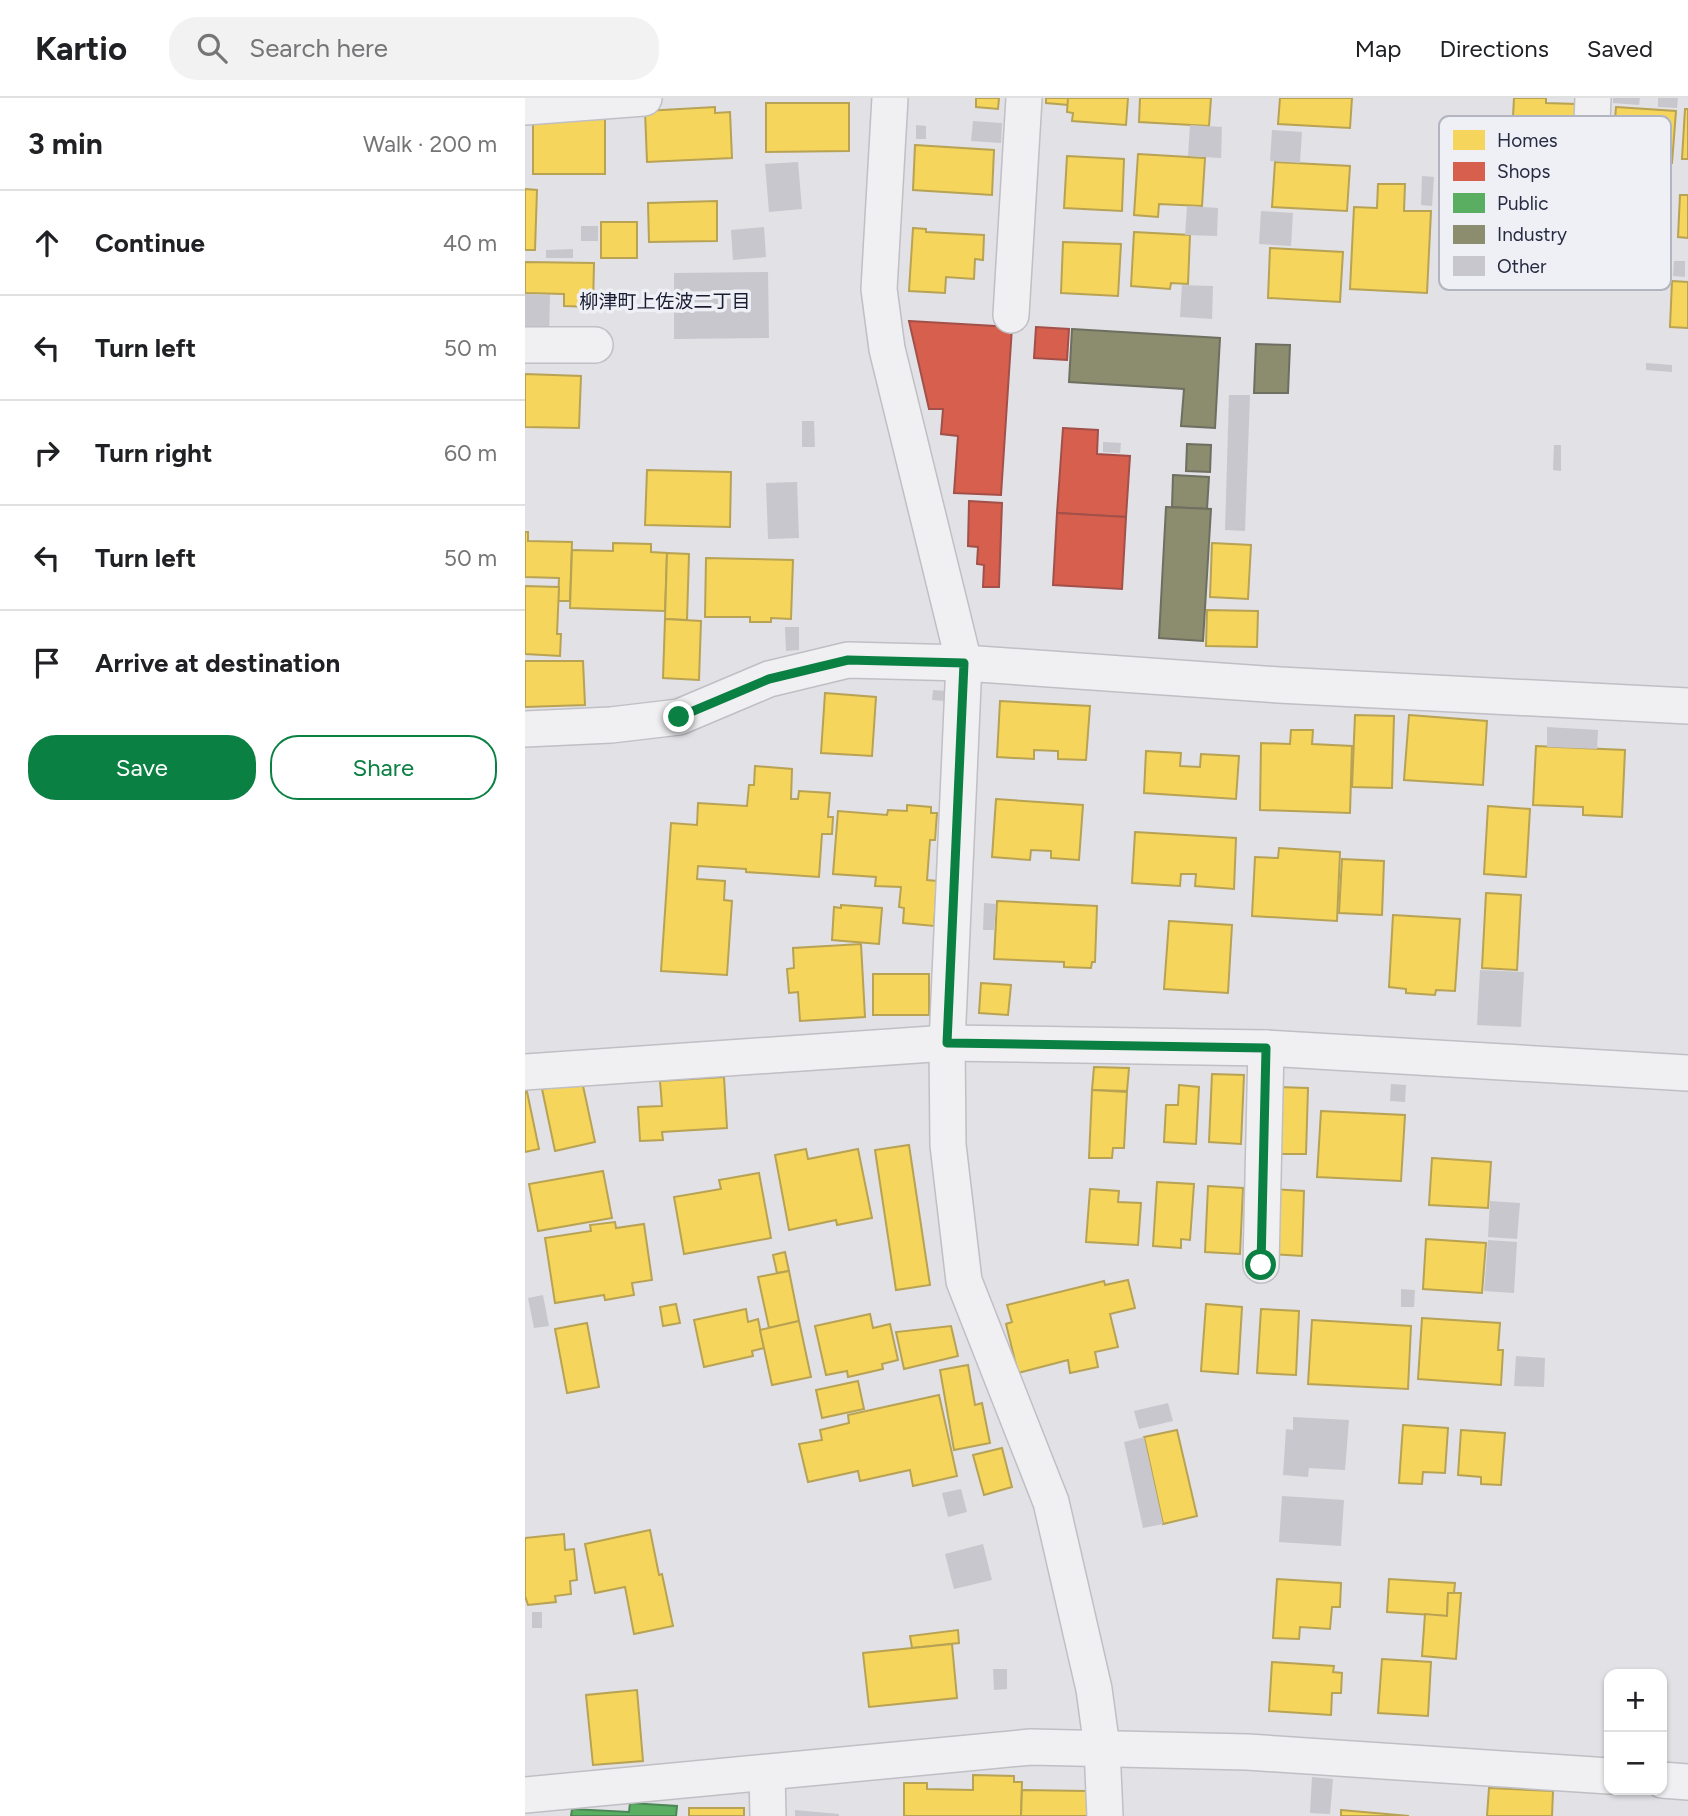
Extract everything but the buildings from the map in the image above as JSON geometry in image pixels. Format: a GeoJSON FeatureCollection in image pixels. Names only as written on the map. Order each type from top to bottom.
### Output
{"type":"FeatureCollection","features":[{"type":"Feature","properties":{"kind":"street"},"geometry":{"type":"LineString","coordinates":[[525,107],[644,98]]}},
{"type":"Feature","properties":{"kind":"street"},"geometry":{"type":"LineString","coordinates":[[890,98],[879,289],[887,349],[964,663],[947,1043],[948,1145],[964,1281],[1051,1502],[1094,1689],[1102,1748],[1105,1816]]}},
{"type":"Feature","properties":{"kind":"street"},"geometry":{"type":"LineString","coordinates":[[1011,315],[1024,98]]}},
{"type":"Feature","properties":{"kind":"street"},"geometry":{"type":"LineString","coordinates":[[1592,116],[1593,98]]}},
{"type":"Feature","properties":{"kind":"street"},"geometry":{"type":"LineString","coordinates":[[525,345],[595,345]]}},
{"type":"Feature","properties":{"kind":"street"},"geometry":{"type":"LineString","coordinates":[[525,729],[611,726],[679,717],[769,679],[848,660],[964,663],[1279,685],[1688,706]]}},
{"type":"Feature","properties":{"kind":"street"},"geometry":{"type":"LineString","coordinates":[[525,1072],[947,1043],[1266,1048],[1688,1073]]}},
{"type":"Feature","properties":{"kind":"street"},"geometry":{"type":"LineString","coordinates":[[1261,1265],[1266,1048]]}},
{"type":"Feature","properties":{"kind":"street"},"geometry":{"type":"LineString","coordinates":[[525,1795],[1031,1747],[1247,1752],[1604,1776]]}},
{"type":"Feature","properties":{"kind":"street"},"geometry":{"type":"LineString","coordinates":[[767,1773],[768,1816]]}},
{"type":"Feature","properties":{"kind":"street"},"geometry":{"type":"LineString","coordinates":[[1667,1780],[1688,1782]]}},
{"type":"Feature","properties":{"kind":"district","name":"柳津町上佐波二丁目"},"geometry":{"type":"Point","coordinates":[665,301]}},
{"type":"Feature","properties":{"kind":"route"},"geometry":{"type":"LineString","coordinates":[[679,717],[769,679],[848,660],[964,663],[947,1043],[1266,1048],[1261,1265]]}}]}
